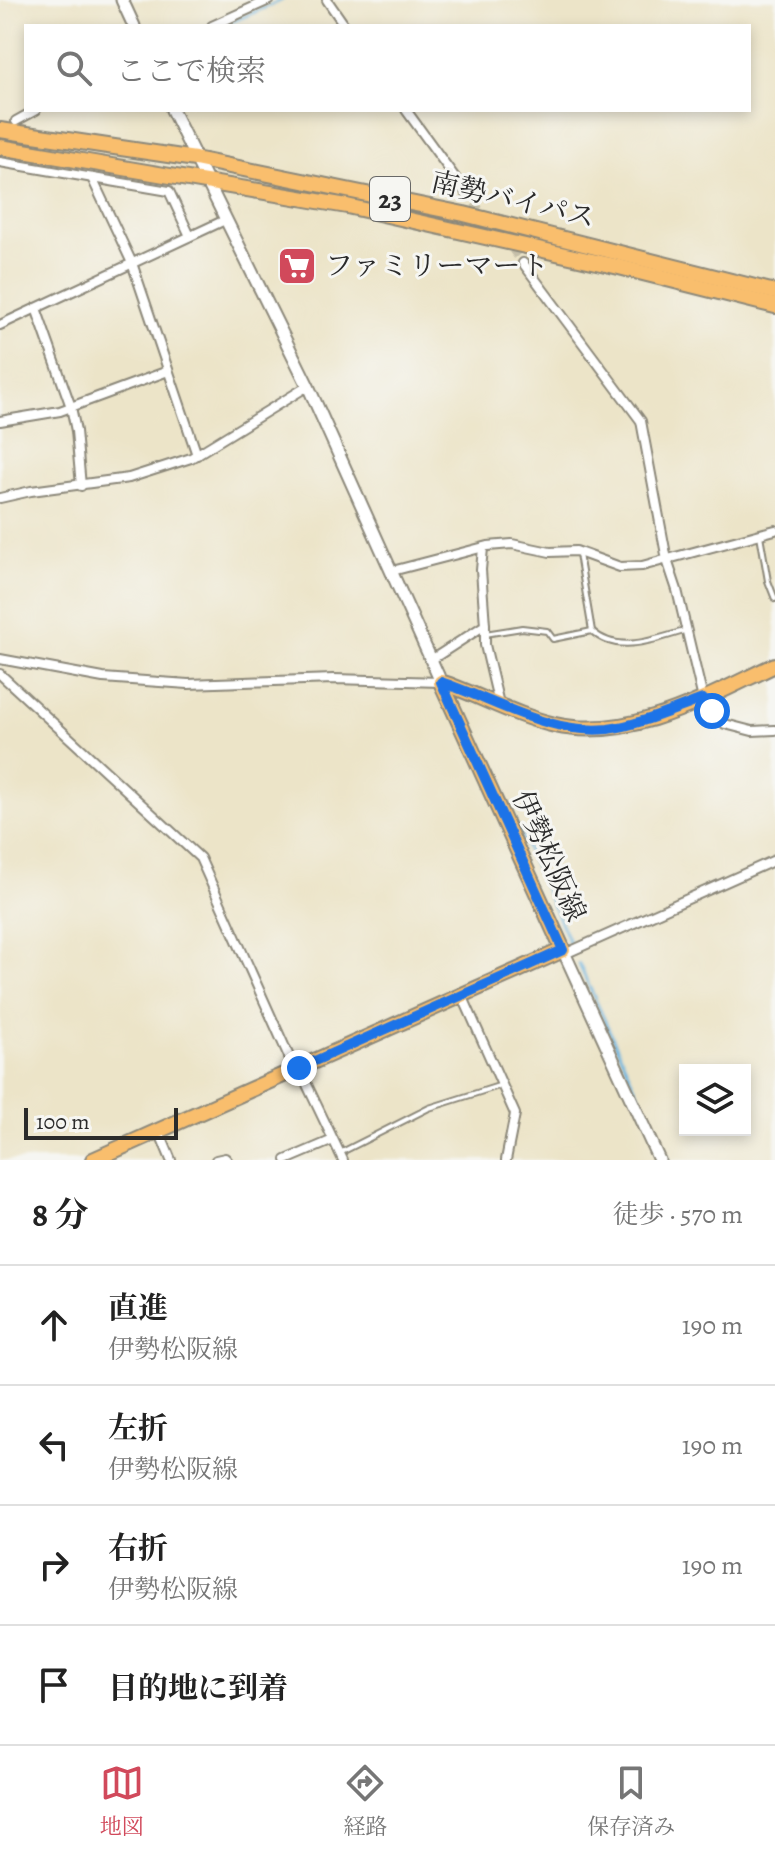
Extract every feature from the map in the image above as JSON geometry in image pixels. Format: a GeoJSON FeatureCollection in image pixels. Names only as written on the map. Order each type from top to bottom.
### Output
{"type":"FeatureCollection","features":[{"type":"Feature","properties":{"kind":"main road","name":"南勢バイパス"},"geometry":{"type":"LineString","coordinates":[[0,130],[195,159],[464,214],[775,292]]}},
{"type":"Feature","properties":{"kind":"main road","name":"南勢バイパス"},"geometry":{"type":"LineString","coordinates":[[0,147],[415,220],[775,306]]}},
{"type":"Feature","properties":{"kind":"main road"},"geometry":{"type":"LineString","coordinates":[[441,682],[540,721],[596,730],[630,724],[703,699],[775,665]]}},
{"type":"Feature","properties":{"kind":"main road","name":"伊勢松阪線"},"geometry":{"type":"LineString","coordinates":[[93,1160],[563,950],[441,682]]}},
{"type":"Feature","properties":{"kind":"street"},"geometry":{"type":"LineString","coordinates":[[122,0],[133,24]]}},
{"type":"Feature","properties":{"kind":"street"},"geometry":{"type":"LineString","coordinates":[[242,0],[247,10]]}},
{"type":"Feature","properties":{"kind":"street"},"geometry":{"type":"LineString","coordinates":[[216,24],[269,0]]}},
{"type":"Feature","properties":{"kind":"street"},"geometry":{"type":"LineString","coordinates":[[327,0],[344,24]]}},
{"type":"Feature","properties":{"kind":"street"},"geometry":{"type":"LineString","coordinates":[[16,121],[32,112]]}},
{"type":"Feature","properties":{"kind":"street"},"geometry":{"type":"LineString","coordinates":[[0,659],[103,678],[188,684],[334,679],[441,682],[308,386],[173,112]]}},
{"type":"Feature","properties":{"kind":"street"},"geometry":{"type":"LineString","coordinates":[[407,112],[467,194]]}},
{"type":"Feature","properties":{"kind":"street"},"geometry":{"type":"LineString","coordinates":[[0,162],[169,191],[190,236]]}},
{"type":"Feature","properties":{"kind":"street"},"geometry":{"type":"LineString","coordinates":[[92,178],[132,263],[197,455]]}},
{"type":"Feature","properties":{"kind":"street"},"geometry":{"type":"LineString","coordinates":[[0,325],[225,220]]}},
{"type":"Feature","properties":{"kind":"street"},"geometry":{"type":"LineString","coordinates":[[523,263],[641,421],[667,560],[703,699],[725,724],[752,731],[775,730]]}},
{"type":"Feature","properties":{"kind":"street"},"geometry":{"type":"LineString","coordinates":[[36,308],[71,407],[81,486]]}},
{"type":"Feature","properties":{"kind":"street"},"geometry":{"type":"LineString","coordinates":[[0,421],[60,411],[168,371]]}},
{"type":"Feature","properties":{"kind":"street"},"geometry":{"type":"LineString","coordinates":[[0,498],[129,478],[197,455],[308,386]]}},
{"type":"Feature","properties":{"kind":"street"},"geometry":{"type":"LineString","coordinates":[[392,571],[483,548],[512,544],[550,552],[578,552],[620,567],[642,566],[775,530]]}},
{"type":"Feature","properties":{"kind":"street"},"geometry":{"type":"LineString","coordinates":[[483,548],[481,570],[485,645],[499,704]]}},
{"type":"Feature","properties":{"kind":"street"},"geometry":{"type":"LineString","coordinates":[[431,660],[485,630]]}},
{"type":"Feature","properties":{"kind":"street"},"geometry":{"type":"LineString","coordinates":[[0,674],[200,858],[297,1069],[342,1156]]}},
{"type":"Feature","properties":{"kind":"street"},"geometry":{"type":"LineString","coordinates":[[563,950],[569,952],[775,860]]}},
{"type":"Feature","properties":{"kind":"street"},"geometry":{"type":"LineString","coordinates":[[563,950],[659,1160]]}},
{"type":"Feature","properties":{"kind":"street"},"geometry":{"type":"LineString","coordinates":[[462,995],[515,1114],[506,1160]]}},
{"type":"Feature","properties":{"kind":"street"},"geometry":{"type":"LineString","coordinates":[[159,1131],[171,1160]]}},
{"type":"Feature","properties":{"kind":"street"},"geometry":{"type":"LineString","coordinates":[[286,1160],[333,1140]]}},
{"type":"Feature","properties":{"kind":"street"},"geometry":{"type":"LineString","coordinates":[[216,1160],[227,1160]]}},
{"type":"Feature","properties":{"kind":"lane"},"geometry":{"type":"LineString","coordinates":[[760,533],[768,581],[775,599]]}},
{"type":"Feature","properties":{"kind":"lane"},"geometry":{"type":"LineString","coordinates":[[578,552],[592,631]]}},
{"type":"Feature","properties":{"kind":"lane"},"geometry":{"type":"LineString","coordinates":[[485,630],[522,628],[547,631],[553,639],[592,631],[607,641],[624,644],[649,641],[687,630]]}},
{"type":"Feature","properties":{"kind":"lane"},"geometry":{"type":"LineString","coordinates":[[342,1156],[429,1108],[502,1085]]}},
{"type":"Feature","properties":{"kind":"building","name":"ファミリーマート"},"geometry":{"type":"Polygon","coordinates":[[[304,254],[311,266],[290,278],[283,265],[304,254]]]}},
{"type":"Feature","properties":{"kind":"waterway"},"geometry":{"type":"LineString","coordinates":[[228,24],[282,0]]}},
{"type":"Feature","properties":{"kind":"waterway"},"geometry":{"type":"LineString","coordinates":[[490,767],[570,944]]}},
{"type":"Feature","properties":{"kind":"waterway"},"geometry":{"type":"LineString","coordinates":[[579,964],[668,1160]]}},
{"type":"Feature","properties":{"kind":"tunnel"},"geometry":{"type":"LineString","coordinates":[[467,194],[523,263]]}},
{"type":"Feature","properties":{"kind":"place","name":"ファミリーマート"},"geometry":{"type":"Point","coordinates":[297,266]}},
{"type":"Feature","properties":{"kind":"route"},"geometry":{"type":"LineString","coordinates":[[299,1068],[563,950],[441,682],[540,721],[577,729],[596,730],[630,724],[703,699],[712,711]]}}]}
